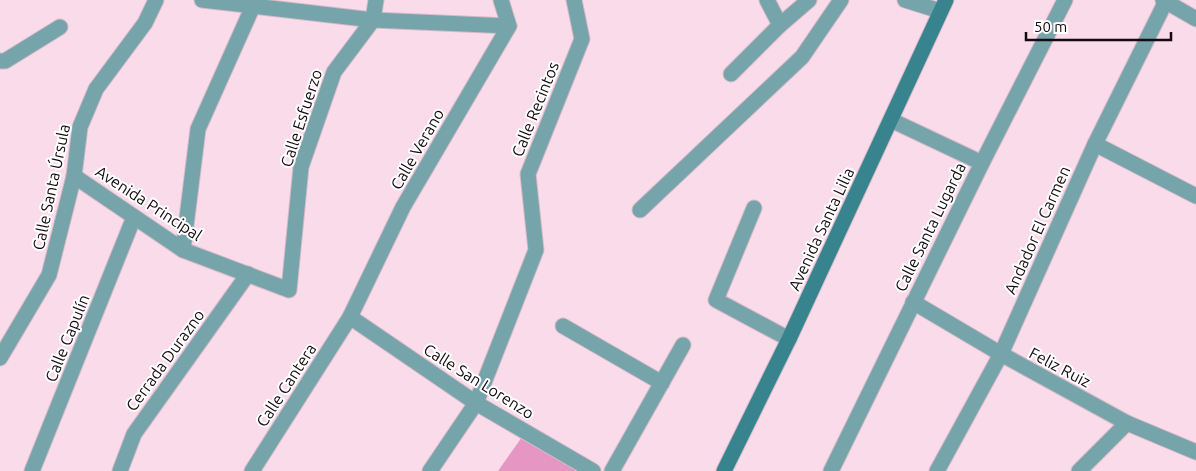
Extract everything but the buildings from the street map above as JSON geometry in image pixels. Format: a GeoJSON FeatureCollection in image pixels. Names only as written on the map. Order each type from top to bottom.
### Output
{"type":"FeatureCollection","features":[{"type":"Feature","properties":{"kind":"street","name":"Calle Santa Úrsula"},"geometry":{"type":"LineString","coordinates":[[0,358],[49,275],[74,176],[80,127],[96,89],[145,23],[156,0]]}},
{"type":"Feature","properties":{"kind":"street"},"geometry":{"type":"LineString","coordinates":[[202,0],[372,20],[509,26],[501,0]]}},
{"type":"Feature","properties":{"kind":"street","name":"Calle Esfuerzo"},"geometry":{"type":"LineString","coordinates":[[290,290],[301,167],[334,72],[372,20],[376,0]]}},
{"type":"Feature","properties":{"kind":"street","name":"Calle Recintos"},"geometry":{"type":"LineString","coordinates":[[430,471],[476,403],[536,250],[528,174],[582,39],[574,0]]}},
{"type":"Feature","properties":{"kind":"street"},"geometry":{"type":"LineString","coordinates":[[767,0],[780,25]]}},
{"type":"Feature","properties":{"kind":"street"},"geometry":{"type":"LineString","coordinates":[[731,74],[780,25],[809,0]]}},
{"type":"Feature","properties":{"kind":"street"},"geometry":{"type":"LineString","coordinates":[[640,210],[802,57],[841,0]]}},
{"type":"Feature","properties":{"kind":"street"},"geometry":{"type":"LineString","coordinates":[[905,0],[943,6]]}},
{"type":"Feature","properties":{"kind":"street","name":"Calle Santa Lugarda"},"geometry":{"type":"LineString","coordinates":[[830,471],[982,162],[1065,0]]}},
{"type":"Feature","properties":{"kind":"street"},"geometry":{"type":"LineString","coordinates":[[1164,1],[1196,19]]}},
{"type":"Feature","properties":{"kind":"street","name":"Andador El Carmen"},"geometry":{"type":"LineString","coordinates":[[937,471],[1000,354],[1095,144],[1164,1]]}},
{"type":"Feature","properties":{"kind":"street"},"geometry":{"type":"LineString","coordinates":[[183,250],[198,129],[253,6]]}},
{"type":"Feature","properties":{"kind":"street","name":"Avenida Santa Lilia"},"geometry":{"type":"LineString","coordinates":[[724,471],[789,339],[892,120],[943,6]]}},
{"type":"Feature","properties":{"kind":"street","name":"Calle Verano"},"geometry":{"type":"LineString","coordinates":[[350,317],[403,207],[509,26]]}},
{"type":"Feature","properties":{"kind":"street"},"geometry":{"type":"LineString","coordinates":[[0,60],[5,61],[60,27]]}},
{"type":"Feature","properties":{"kind":"street"},"geometry":{"type":"LineString","coordinates":[[892,120],[982,162]]}},
{"type":"Feature","properties":{"kind":"street"},"geometry":{"type":"LineString","coordinates":[[1095,144],[1196,196]]}},
{"type":"Feature","properties":{"kind":"street","name":"Avenida Principal"},"geometry":{"type":"LineString","coordinates":[[74,176],[183,250],[290,290]]}},
{"type":"Feature","properties":{"kind":"street"},"geometry":{"type":"LineString","coordinates":[[754,208],[716,300],[789,339]]}},
{"type":"Feature","properties":{"kind":"street","name":"Calle Capulín"},"geometry":{"type":"LineString","coordinates":[[32,471],[134,217]]}},
{"type":"Feature","properties":{"kind":"street","name":"Cerrada Durazno"},"geometry":{"type":"LineString","coordinates":[[120,471],[134,434],[248,274]]}},
{"type":"Feature","properties":{"kind":"street","name":"Feliz Ruiz"},"geometry":{"type":"LineString","coordinates":[[913,302],[1000,354],[1127,423],[1196,452]]}},
{"type":"Feature","properties":{"kind":"street","name":"Calle San Lorenzo"},"geometry":{"type":"LineString","coordinates":[[350,317],[476,403],[592,471]]}},
{"type":"Feature","properties":{"kind":"street","name":"Calle Cantera"},"geometry":{"type":"LineString","coordinates":[[252,471],[350,317]]}},
{"type":"Feature","properties":{"kind":"street"},"geometry":{"type":"LineString","coordinates":[[564,326],[662,382]]}},
{"type":"Feature","properties":{"kind":"street"},"geometry":{"type":"LineString","coordinates":[[612,471],[683,345]]}},
{"type":"Feature","properties":{"kind":"street"},"geometry":{"type":"LineString","coordinates":[[1079,471],[1127,423]]}},
{"type":"Feature","properties":{"kind":"shaded area"},"geometry":{"type":"Polygon","coordinates":[[[522,437],[579,471],[498,471],[522,437]]]}}]}
